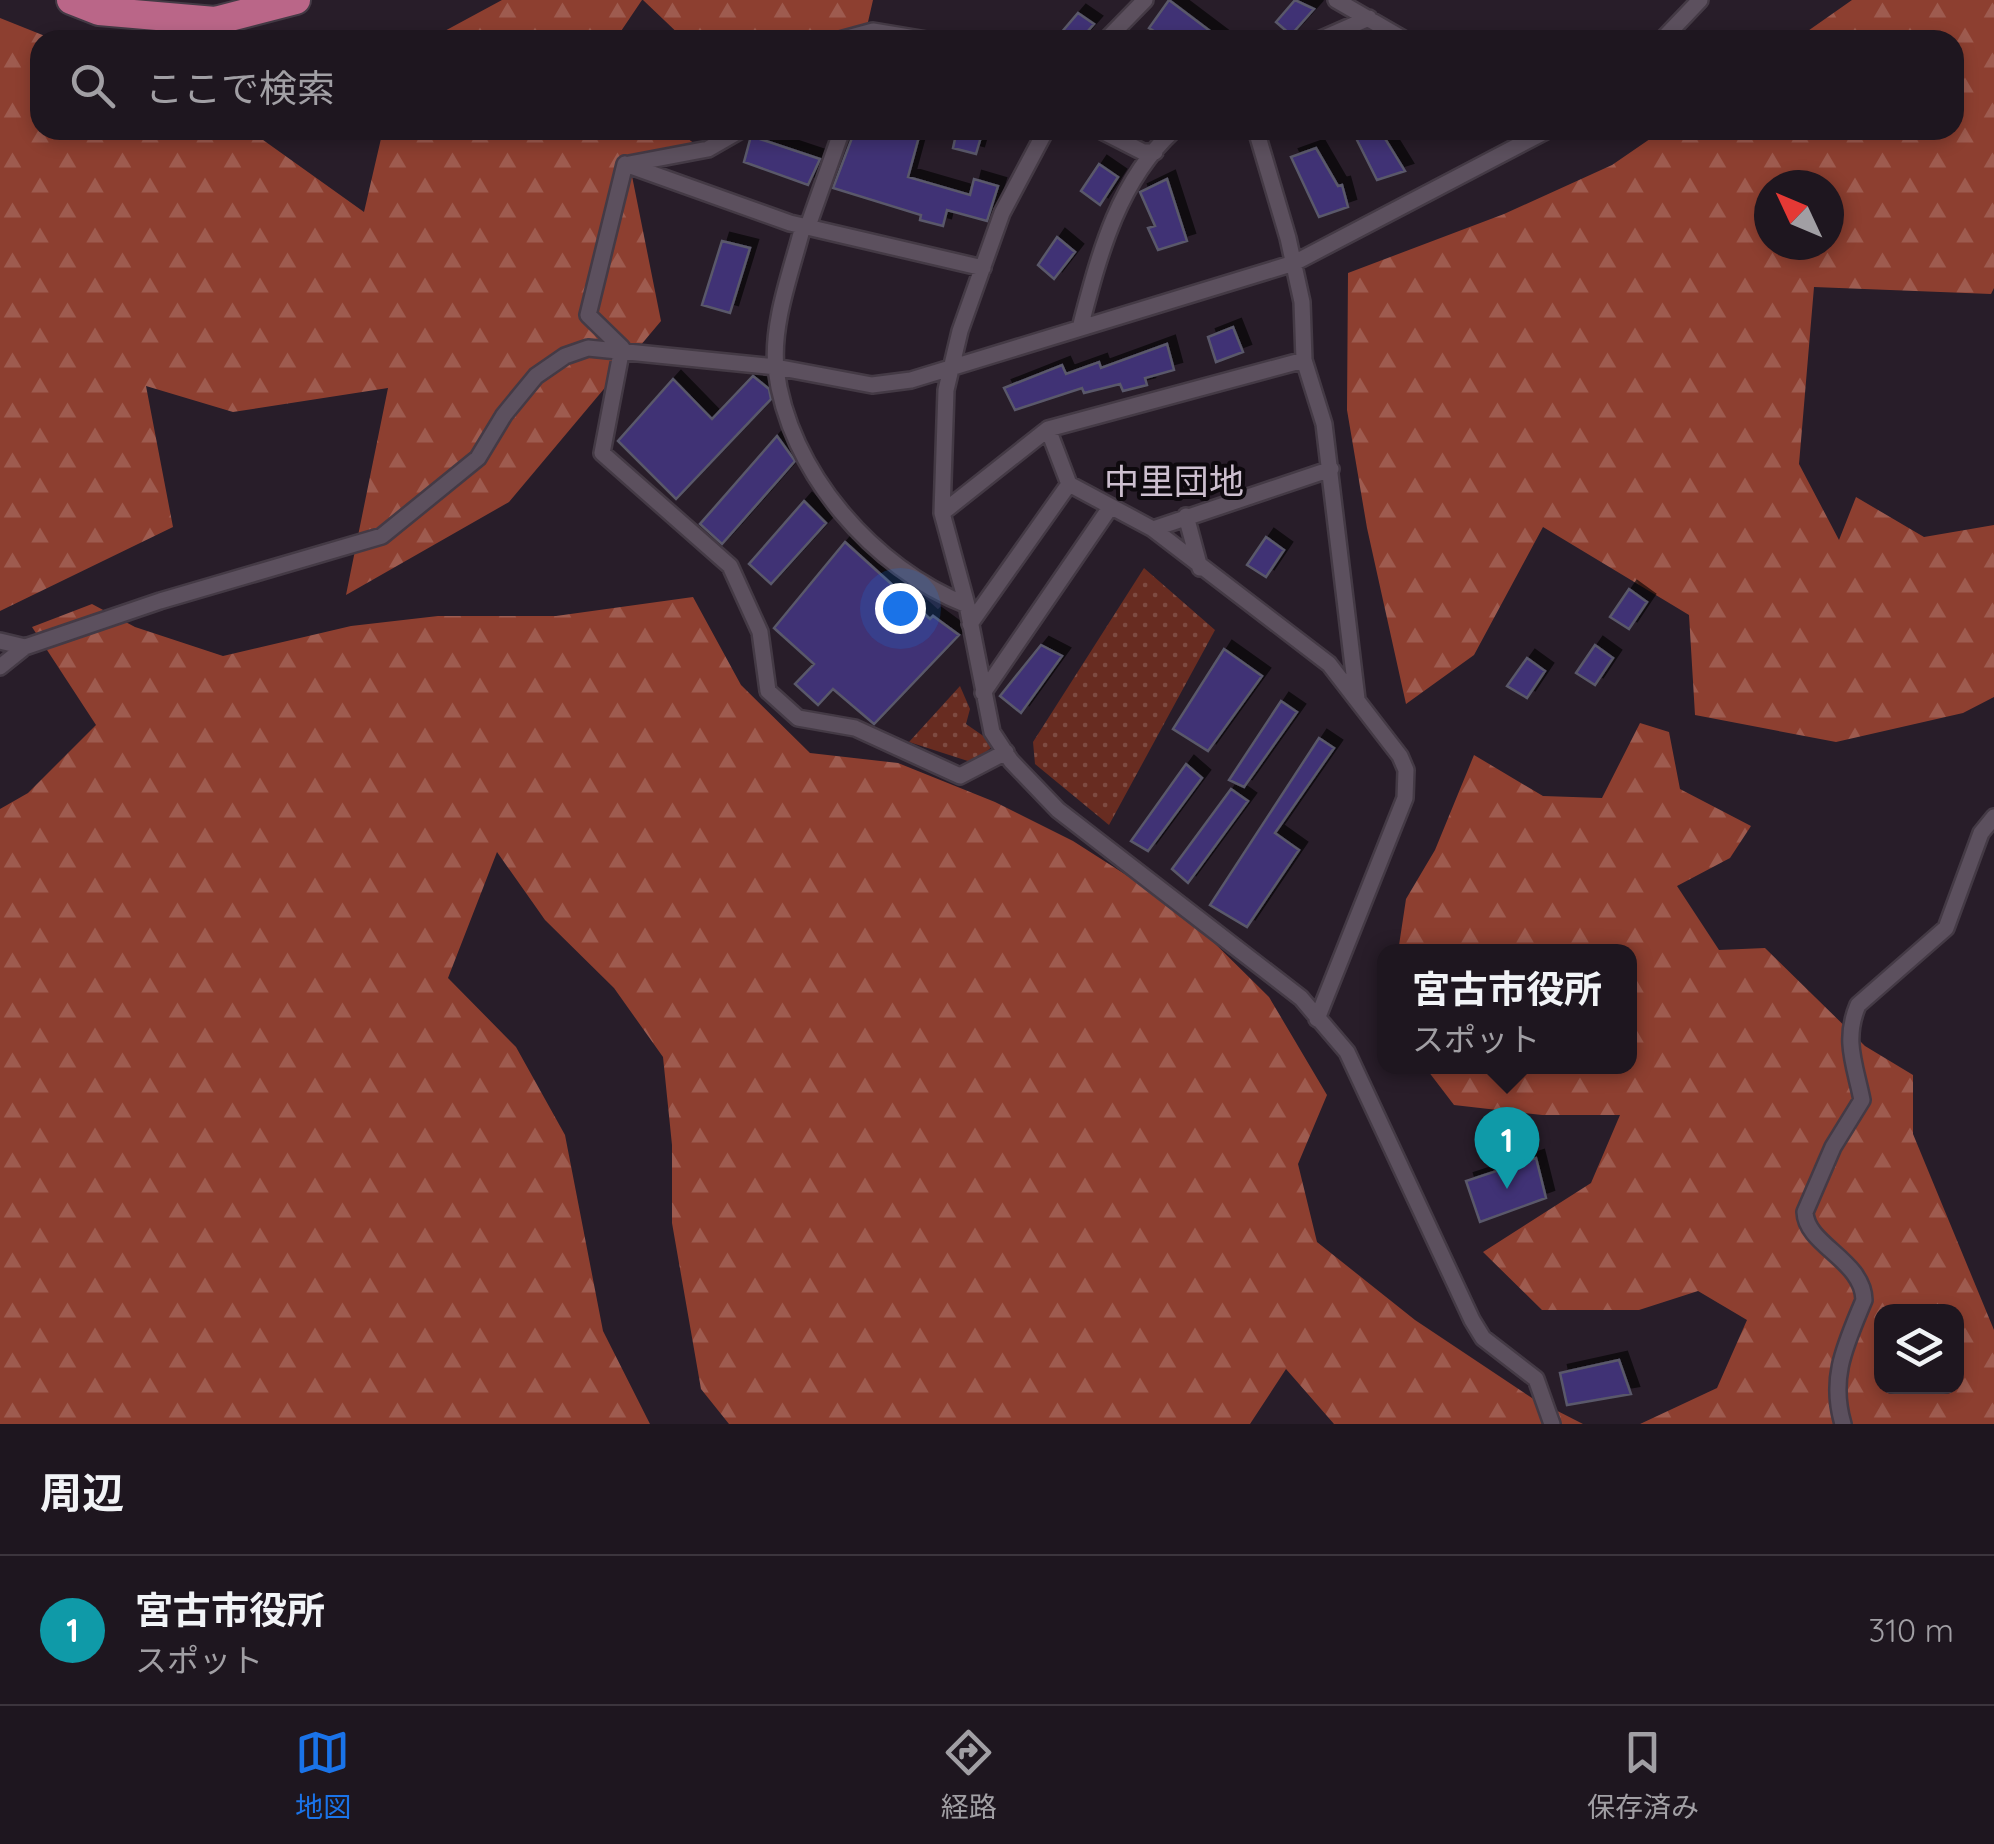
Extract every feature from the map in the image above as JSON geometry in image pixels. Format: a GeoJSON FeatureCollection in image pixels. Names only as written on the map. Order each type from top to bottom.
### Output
{"type":"FeatureCollection","features":[{"type":"Feature","properties":{"kind":"highway"},"geometry":{"type":"LineString","coordinates":[[72,0],[100,11],[215,21],[296,0]]}},
{"type":"Feature","properties":{"kind":"street"},"geometry":{"type":"LineString","coordinates":[[1116,30],[1145,0]]}},
{"type":"Feature","properties":{"kind":"street"},"geometry":{"type":"LineString","coordinates":[[1336,0],[1389,30]]}},
{"type":"Feature","properties":{"kind":"street"},"geometry":{"type":"LineString","coordinates":[[1672,30],[1700,0]]}},
{"type":"Feature","properties":{"kind":"street"},"geometry":{"type":"LineString","coordinates":[[1342,30],[1370,18]]}},
{"type":"Feature","properties":{"kind":"street"},"geometry":{"type":"LineString","coordinates":[[625,164],[708,148],[723,140]]}},
{"type":"Feature","properties":{"kind":"street"},"geometry":{"type":"LineString","coordinates":[[838,140],[805,226],[780,320],[776,368],[786,411],[842,516],[883,556],[943,596],[967,605]]}},
{"type":"Feature","properties":{"kind":"street"},"geometry":{"type":"LineString","coordinates":[[1041,140],[1002,213],[949,369],[942,512],[967,605],[992,732],[1058,810],[1301,998],[1347,1052],[1472,1320],[1483,1338],[1528,1369],[1552,1424]]}},
{"type":"Feature","properties":{"kind":"street"},"geometry":{"type":"LineString","coordinates":[[1120,140],[1143,152],[1155,152]]}},
{"type":"Feature","properties":{"kind":"street"},"geometry":{"type":"LineString","coordinates":[[1080,328],[1114,216],[1133,176],[1165,140]]}},
{"type":"Feature","properties":{"kind":"street"},"geometry":{"type":"LineString","coordinates":[[1259,140],[1294,263],[1302,302],[1304,360],[1324,424],[1357,699]]}},
{"type":"Feature","properties":{"kind":"street"},"geometry":{"type":"LineString","coordinates":[[0,667],[25,647],[160,600],[382,536],[478,458],[504,415],[536,376],[565,356],[588,348],[622,348],[872,385],[949,369],[1294,263],[1509,140]]}},
{"type":"Feature","properties":{"kind":"street"},"geometry":{"type":"LineString","coordinates":[[625,164],[805,226],[983,268]]}},
{"type":"Feature","properties":{"kind":"street"},"geometry":{"type":"LineString","coordinates":[[622,348],[588,315],[625,164]]}},
{"type":"Feature","properties":{"kind":"street"},"geometry":{"type":"LineString","coordinates":[[622,348],[602,453],[730,566],[760,632],[768,691],[798,718],[856,728],[960,776],[1006,752]]}},
{"type":"Feature","properties":{"kind":"street"},"geometry":{"type":"LineString","coordinates":[[942,512],[1048,429],[1304,360]]}},
{"type":"Feature","properties":{"kind":"street"},"geometry":{"type":"LineString","coordinates":[[1048,429],[1069,484],[1152,529],[1329,664],[1400,756],[1406,770],[1405,798],[1317,1018]]}},
{"type":"Feature","properties":{"kind":"street"},"geometry":{"type":"LineString","coordinates":[[1152,529],[1331,469]]}},
{"type":"Feature","properties":{"kind":"street"},"geometry":{"type":"LineString","coordinates":[[970,624],[1069,484]]}},
{"type":"Feature","properties":{"kind":"street"},"geometry":{"type":"LineString","coordinates":[[982,693],[1109,509]]}},
{"type":"Feature","properties":{"kind":"street"},"geometry":{"type":"LineString","coordinates":[[1186,516],[1200,568]]}},
{"type":"Feature","properties":{"kind":"street"},"geometry":{"type":"LineString","coordinates":[[0,641],[25,647]]}},
{"type":"Feature","properties":{"kind":"street"},"geometry":{"type":"LineString","coordinates":[[1843,1424],[1835,1398],[1836,1371],[1864,1300],[1864,1288],[1855,1272],[1810,1227],[1805,1212],[1833,1146],[1862,1100],[1850,1055],[1850,1023],[1858,1005],[1946,928],[1981,833],[1994,817]]}},
{"type":"Feature","properties":{"kind":"shaded area"},"geometry":{"type":"Polygon","coordinates":[[[1144,568],[1215,630],[1109,825],[1035,764],[1033,742],[1144,568]]]}},
{"type":"Feature","properties":{"kind":"shaded area"},"geometry":{"type":"Polygon","coordinates":[[[960,686],[970,709],[966,724],[995,744],[974,763],[909,742],[960,686]]]}},
{"type":"Feature","properties":{"kind":"green space"},"geometry":{"type":"Polygon","coordinates":[[[502,0],[642,0],[622,30],[446,30],[502,0]]]}},
{"type":"Feature","properties":{"kind":"green space"},"geometry":{"type":"Polygon","coordinates":[[[643,0],[873,0],[868,22],[862,30],[674,30],[643,0]]]}},
{"type":"Feature","properties":{"kind":"green space"},"geometry":{"type":"Polygon","coordinates":[[[1852,0],[1994,0],[1994,288],[1991,294],[1814,287],[1799,464],[1839,540],[1856,497],[1924,537],[1994,525],[1994,697],[1963,713],[1836,742],[1695,715],[1689,615],[1543,527],[1474,655],[1406,704],[1367,528],[1347,410],[1348,273],[1504,214],[1612,165],[1648,140],[1964,140],[1964,30],[1809,30],[1852,0]]]}},
{"type":"Feature","properties":{"kind":"green space"},"geometry":{"type":"Polygon","coordinates":[[[0,18],[30,30],[30,140],[263,140],[364,212],[381,140],[690,140],[695,144],[628,156],[661,321],[509,502],[346,595],[388,388],[233,412],[146,386],[173,527],[0,611],[0,18]]]}},
{"type":"Feature","properties":{"kind":"green space"},"geometry":{"type":"Polygon","coordinates":[[[693,597],[741,685],[810,753],[898,763],[995,802],[1073,841],[1181,910],[1269,997],[1327,1095],[1298,1164],[1317,1242],[1415,1320],[1532,1398],[1583,1424],[1334,1424],[1286,1369],[1250,1424],[729,1424],[701,1389],[672,1223],[672,1145],[663,1057],[614,988],[545,920],[497,852],[448,978],[516,1047],[565,1135],[603,1331],[650,1424],[0,1424],[0,809],[28,793],[96,725],[32,627],[92,604],[135,627],[223,656],[351,626],[438,616],[556,616],[693,597]]]}},
{"type":"Feature","properties":{"kind":"green space"},"geometry":{"type":"Polygon","coordinates":[[[1640,723],[1669,732],[1680,789],[1751,826],[1730,858],[1677,886],[1719,950],[1765,948],[1865,1046],[1913,1075],[1913,1134],[1994,1330],[1994,1424],[1640,1424],[1717,1388],[1747,1320],[1698,1291],[1639,1310],[1542,1310],[1483,1252],[1591,1183],[1620,1115],[1542,1115],[1454,1105],[1430,1074],[1637,1074],[1637,944],[1399,944],[1406,899],[1435,850],[1474,755],[1543,796],[1602,798],[1640,723]]]}},
{"type":"Feature","properties":{"kind":"building"},"geometry":{"type":"Polygon","coordinates":[[[1169,0],[1209,30],[1152,30],[1149,28],[1169,0]]]}},
{"type":"Feature","properties":{"kind":"building"},"geometry":{"type":"Polygon","coordinates":[[[1295,0],[1314,9],[1295,30],[1285,30],[1276,22],[1295,0]]]}},
{"type":"Feature","properties":{"kind":"building"},"geometry":{"type":"Polygon","coordinates":[[[1078,13],[1094,24],[1089,30],[1064,30],[1078,13]]]}},
{"type":"Feature","properties":{"kind":"building"},"geometry":{"type":"Polygon","coordinates":[[[750,140],[763,140],[820,159],[808,185],[744,162],[750,140]]]}},
{"type":"Feature","properties":{"kind":"building"},"geometry":{"type":"Polygon","coordinates":[[[851,140],[918,140],[908,177],[970,195],[974,179],[998,186],[987,221],[947,210],[943,226],[920,220],[921,215],[833,188],[851,140]]]}},
{"type":"Feature","properties":{"kind":"building"},"geometry":{"type":"Polygon","coordinates":[[[955,140],[980,140],[976,154],[953,148],[955,140]]]}},
{"type":"Feature","properties":{"kind":"building"},"geometry":{"type":"Polygon","coordinates":[[[1357,140],[1386,140],[1405,171],[1377,180],[1357,140]]]}},
{"type":"Feature","properties":{"kind":"building"},"geometry":{"type":"Polygon","coordinates":[[[1316,148],[1338,186],[1342,185],[1348,207],[1319,217],[1291,157],[1316,148]]]}},
{"type":"Feature","properties":{"kind":"building"},"geometry":{"type":"Polygon","coordinates":[[[1099,164],[1118,177],[1100,205],[1081,191],[1099,164]]]}},
{"type":"Feature","properties":{"kind":"building"},"geometry":{"type":"Polygon","coordinates":[[[1167,179],[1187,241],[1158,250],[1148,228],[1155,226],[1140,192],[1167,179]]]}},
{"type":"Feature","properties":{"kind":"building"},"geometry":{"type":"Polygon","coordinates":[[[1057,237],[1075,252],[1054,279],[1038,265],[1057,237]]]}},
{"type":"Feature","properties":{"kind":"building"},"geometry":{"type":"Polygon","coordinates":[[[722,241],[750,248],[730,313],[702,305],[722,241]]]}},
{"type":"Feature","properties":{"kind":"building"},"geometry":{"type":"Polygon","coordinates":[[[1233,327],[1243,352],[1216,362],[1208,337],[1233,327]]]}},
{"type":"Feature","properties":{"kind":"building"},"geometry":{"type":"Polygon","coordinates":[[[1167,344],[1174,370],[1145,378],[1147,385],[1123,391],[1120,384],[1084,393],[1082,388],[1015,410],[1004,388],[1062,365],[1066,374],[1099,362],[1101,368],[1167,344]]]}},
{"type":"Feature","properties":{"kind":"building"},"geometry":{"type":"Polygon","coordinates":[[[753,376],[769,389],[771,399],[676,499],[618,441],[673,379],[712,419],[753,376]]]}},
{"type":"Feature","properties":{"kind":"building"},"geometry":{"type":"Polygon","coordinates":[[[777,436],[795,461],[722,544],[700,524],[777,436]]]}},
{"type":"Feature","properties":{"kind":"building"},"geometry":{"type":"Polygon","coordinates":[[[804,501],[826,523],[771,584],[749,564],[804,501]]]}},
{"type":"Feature","properties":{"kind":"building"},"geometry":{"type":"Polygon","coordinates":[[[1266,537],[1284,550],[1266,577],[1247,565],[1266,537]]]}},
{"type":"Feature","properties":{"kind":"building"},"geometry":{"type":"Polygon","coordinates":[[[845,542],[930,619],[933,616],[959,635],[874,724],[833,689],[818,705],[795,684],[814,664],[774,628],[845,542]]]}},
{"type":"Feature","properties":{"kind":"building"},"geometry":{"type":"Polygon","coordinates":[[[1629,589],[1647,602],[1629,629],[1610,617],[1629,589]]]}},
{"type":"Feature","properties":{"kind":"building"},"geometry":{"type":"Polygon","coordinates":[[[1041,645],[1062,656],[1021,713],[1000,696],[1041,645]]]}},
{"type":"Feature","properties":{"kind":"building"},"geometry":{"type":"Polygon","coordinates":[[[1595,645],[1613,658],[1595,685],[1576,673],[1595,645]]]}},
{"type":"Feature","properties":{"kind":"building"},"geometry":{"type":"Polygon","coordinates":[[[1224,649],[1262,676],[1208,751],[1173,729],[1224,649]]]}},
{"type":"Feature","properties":{"kind":"building"},"geometry":{"type":"Polygon","coordinates":[[[1527,658],[1545,671],[1527,698],[1507,686],[1527,658]]]}},
{"type":"Feature","properties":{"kind":"building"},"geometry":{"type":"Polygon","coordinates":[[[1281,701],[1297,712],[1244,787],[1229,780],[1281,701]]]}},
{"type":"Feature","properties":{"kind":"building"},"geometry":{"type":"Polygon","coordinates":[[[1319,738],[1334,748],[1275,833],[1299,850],[1247,927],[1210,905],[1319,738]]]}},
{"type":"Feature","properties":{"kind":"building"},"geometry":{"type":"Polygon","coordinates":[[[1186,764],[1202,778],[1148,851],[1131,841],[1186,764]]]}},
{"type":"Feature","properties":{"kind":"building"},"geometry":{"type":"Polygon","coordinates":[[[1231,789],[1248,801],[1188,883],[1172,869],[1231,789]]]}},
{"type":"Feature","properties":{"kind":"building"},"geometry":{"type":"Polygon","coordinates":[[[1536,1158],[1546,1198],[1480,1222],[1466,1181],[1536,1158]]]}},
{"type":"Feature","properties":{"kind":"building"},"geometry":{"type":"Polygon","coordinates":[[[1619,1360],[1631,1394],[1567,1405],[1560,1373],[1619,1360]]]}},
{"type":"Feature","properties":{"kind":"place","name":"宮古市役所"},"geometry":{"type":"Point","coordinates":[1507,1189]}},
{"type":"Feature","properties":{"kind":"district","name":"中里団地"},"geometry":{"type":"Point","coordinates":[1174,481]}}]}
